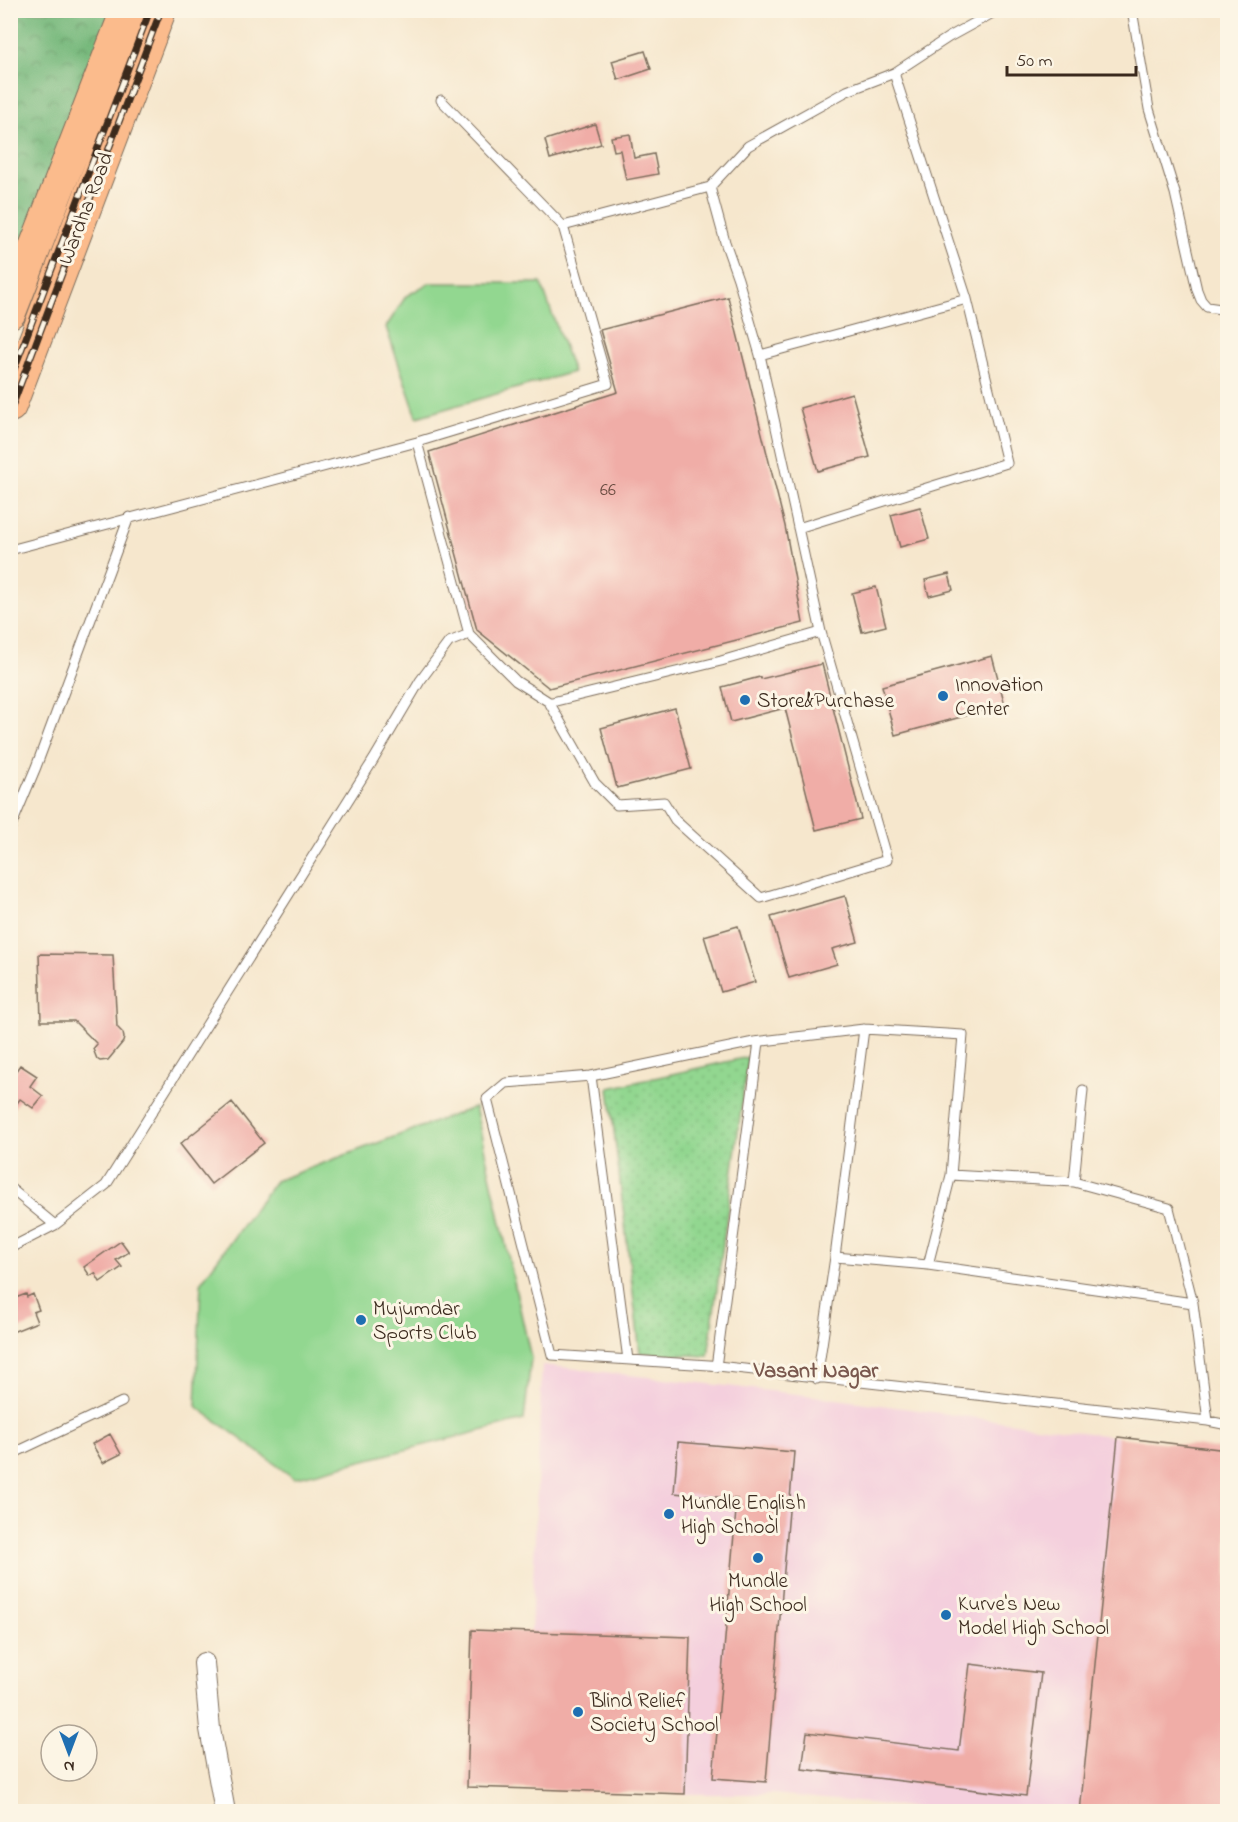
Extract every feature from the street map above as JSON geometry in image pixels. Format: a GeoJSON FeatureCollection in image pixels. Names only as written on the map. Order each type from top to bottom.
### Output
{"type":"FeatureCollection","features":[{"type":"Feature","properties":{"kind":"highway","name":"Wardha Road"},"geometry":{"type":"LineString","coordinates":[[10,312],[128,10]]}},
{"type":"Feature","properties":{"kind":"highway","name":"Wardha Road"},"geometry":{"type":"LineString","coordinates":[[10,406],[159,10]]}},
{"type":"Feature","properties":{"kind":"street"},"geometry":{"type":"LineString","coordinates":[[204,1663],[210,1729],[225,1812]]}},
{"type":"Feature","properties":{"kind":"lane"},"geometry":{"type":"LineString","coordinates":[[563,226],[710,187],[748,146],[847,91],[894,73],[949,37],[998,10]]}},
{"type":"Feature","properties":{"kind":"lane"},"geometry":{"type":"LineString","coordinates":[[1132,10],[1149,109],[1175,193],[1197,290],[1207,307],[1227,310]]}},
{"type":"Feature","properties":{"kind":"lane"},"geometry":{"type":"LineString","coordinates":[[798,528],[1007,463],[967,299],[894,73]]}},
{"type":"Feature","properties":{"kind":"lane"},"geometry":{"type":"LineString","coordinates":[[10,550],[417,442],[608,384],[563,226],[441,100]]}},
{"type":"Feature","properties":{"kind":"lane"},"geometry":{"type":"LineString","coordinates":[[417,442],[469,634],[516,681],[549,702],[595,783],[617,805],[664,802],[675,820],[762,898],[887,860],[821,632],[760,355],[710,187]]}},
{"type":"Feature","properties":{"kind":"lane"},"geometry":{"type":"LineString","coordinates":[[760,355],[967,299]]}},
{"type":"Feature","properties":{"kind":"lane"},"geometry":{"type":"LineString","coordinates":[[10,829],[36,768],[129,517]]}},
{"type":"Feature","properties":{"kind":"lane"},"geometry":{"type":"LineString","coordinates":[[549,702],[721,661],[821,632]]}},
{"type":"Feature","properties":{"kind":"lane"},"geometry":{"type":"LineString","coordinates":[[10,1248],[56,1225],[106,1185],[374,759],[420,681],[449,642],[469,634]]}},
{"type":"Feature","properties":{"kind":"lane"},"geometry":{"type":"LineString","coordinates":[[817,1379],[864,1029]]}},
{"type":"Feature","properties":{"kind":"lane"},"geometry":{"type":"LineString","coordinates":[[928,1265],[951,1175],[963,1035],[864,1029],[759,1042],[591,1076],[506,1083],[487,1099],[552,1355],[716,1367],[1208,1421],[1227,1425]]}},
{"type":"Feature","properties":{"kind":"lane"},"geometry":{"type":"LineString","coordinates":[[716,1367],[759,1042]]}},
{"type":"Feature","properties":{"kind":"lane"},"geometry":{"type":"LineString","coordinates":[[591,1076],[628,1360]]}},
{"type":"Feature","properties":{"kind":"lane"},"geometry":{"type":"LineString","coordinates":[[1074,1182],[1083,1090]]}},
{"type":"Feature","properties":{"kind":"lane"},"geometry":{"type":"LineString","coordinates":[[951,1175],[1074,1182],[1168,1208],[1193,1303],[1208,1421]]}},
{"type":"Feature","properties":{"kind":"lane"},"geometry":{"type":"LineString","coordinates":[[10,1188],[56,1225]]}},
{"type":"Feature","properties":{"kind":"lane"},"geometry":{"type":"LineString","coordinates":[[835,1257],[928,1265],[1193,1303]]}},
{"type":"Feature","properties":{"kind":"lane"},"geometry":{"type":"LineString","coordinates":[[10,1455],[122,1402]]}},
{"type":"Feature","properties":{"kind":"shaded area"},"geometry":{"type":"Polygon","coordinates":[[[542,1365],[814,1396],[1118,1437],[1080,1811],[959,1812],[773,1794],[685,1794],[690,1637],[531,1632],[542,1365]]]}},
{"type":"Feature","properties":{"kind":"green space"},"geometry":{"type":"Polygon","coordinates":[[[11,11],[116,11],[11,283],[11,11]]]}},
{"type":"Feature","properties":{"kind":"green space"},"geometry":{"type":"Polygon","coordinates":[[[429,283],[541,283],[573,372],[417,417],[386,327],[406,296],[429,283]]]}},
{"type":"Feature","properties":{"kind":"green space"},"geometry":{"type":"Polygon","coordinates":[[[748,1057],[708,1356],[640,1353],[609,1088],[748,1057]]]}},
{"type":"Feature","properties":{"kind":"green space","name":"Mujumdar Sports Club"},"geometry":{"type":"Polygon","coordinates":[[[475,1107],[531,1358],[524,1420],[294,1478],[196,1406],[201,1282],[275,1181],[475,1107]]]}},
{"type":"Feature","properties":{"kind":"building"},"geometry":{"type":"Polygon","coordinates":[[[645,51],[651,69],[618,80],[612,61],[645,51]]]}},
{"type":"Feature","properties":{"kind":"building"},"geometry":{"type":"Polygon","coordinates":[[[595,124],[601,144],[550,159],[545,140],[595,124]]]}},
{"type":"Feature","properties":{"kind":"building"},"geometry":{"type":"Polygon","coordinates":[[[630,134],[634,158],[654,154],[658,174],[626,180],[620,150],[614,151],[611,137],[630,134]]]}},
{"type":"Feature","properties":{"kind":"building"},"geometry":{"type":"Polygon","coordinates":[[[728,297],[785,526],[803,623],[549,688],[477,630],[429,452],[618,392],[600,330],[728,297]]]}},
{"type":"Feature","properties":{"kind":"building"},"geometry":{"type":"Polygon","coordinates":[[[852,393],[870,457],[818,471],[800,408],[852,393]]]}},
{"type":"Feature","properties":{"kind":"building"},"geometry":{"type":"Polygon","coordinates":[[[920,507],[929,539],[900,547],[891,515],[920,507]]]}},
{"type":"Feature","properties":{"kind":"building"},"geometry":{"type":"Polygon","coordinates":[[[949,574],[953,590],[929,596],[925,580],[949,574]]]}},
{"type":"Feature","properties":{"kind":"building"},"geometry":{"type":"Polygon","coordinates":[[[876,587],[886,626],[862,632],[852,593],[876,587]]]}},
{"type":"Feature","properties":{"kind":"building","name":"Innovation Center"},"geometry":{"type":"Polygon","coordinates":[[[992,656],[1005,705],[895,735],[882,686],[992,656]]]}},
{"type":"Feature","properties":{"kind":"building"},"geometry":{"type":"Polygon","coordinates":[[[822,664],[861,819],[816,830],[785,708],[731,722],[722,687],[822,664]]]}},
{"type":"Feature","properties":{"kind":"building"},"geometry":{"type":"Polygon","coordinates":[[[675,708],[691,769],[617,788],[601,728],[675,708]]]}},
{"type":"Feature","properties":{"kind":"building"},"geometry":{"type":"Polygon","coordinates":[[[845,896],[858,942],[832,949],[837,964],[789,978],[771,917],[845,896]]]}},
{"type":"Feature","properties":{"kind":"building"},"geometry":{"type":"Polygon","coordinates":[[[738,926],[755,982],[721,992],[704,936],[738,926]]]}},
{"type":"Feature","properties":{"kind":"building"},"geometry":{"type":"Polygon","coordinates":[[[39,954],[113,955],[117,1027],[123,1033],[124,1038],[108,1060],[97,1059],[93,1049],[97,1044],[74,1021],[41,1021],[39,954]]]}},
{"type":"Feature","properties":{"kind":"building"},"geometry":{"type":"Polygon","coordinates":[[[20,1065],[37,1076],[30,1086],[43,1096],[33,1108],[20,1099],[10,1113],[10,1079],[20,1065]]]}},
{"type":"Feature","properties":{"kind":"building"},"geometry":{"type":"Polygon","coordinates":[[[232,1102],[264,1143],[211,1184],[180,1144],[232,1102]]]}},
{"type":"Feature","properties":{"kind":"building"},"geometry":{"type":"Polygon","coordinates":[[[121,1241],[129,1252],[116,1260],[122,1267],[100,1282],[95,1273],[90,1276],[84,1267],[121,1241]]]}},
{"type":"Feature","properties":{"kind":"building"},"geometry":{"type":"Polygon","coordinates":[[[26,1294],[27,1297],[33,1294],[39,1310],[33,1312],[37,1322],[10,1333],[10,1300],[26,1294]]]}},
{"type":"Feature","properties":{"kind":"building"},"geometry":{"type":"Polygon","coordinates":[[[110,1434],[121,1454],[103,1463],[92,1444],[110,1434]]]}},
{"type":"Feature","properties":{"kind":"building"},"geometry":{"type":"Polygon","coordinates":[[[1118,1437],[1227,1450],[1227,1806],[1212,1812],[1080,1812],[1118,1437]]]}},
{"type":"Feature","properties":{"kind":"building","name":"Mundle High School"},"geometry":{"type":"Polygon","coordinates":[[[678,1442],[794,1452],[766,1782],[713,1778],[737,1499],[674,1493],[678,1442]]]}},
{"type":"Feature","properties":{"kind":"building","name":"Blind Relief Society School"},"geometry":{"type":"Polygon","coordinates":[[[472,1630],[690,1637],[685,1794],[467,1787],[472,1630]]]}},
{"type":"Feature","properties":{"kind":"building","name":"Kurve's New Model High School"},"geometry":{"type":"Polygon","coordinates":[[[970,1664],[1041,1673],[1026,1796],[802,1769],[807,1732],[959,1751],[970,1664]]]}},
{"type":"Feature","properties":{"kind":"railway"},"geometry":{"type":"LineString","coordinates":[[10,380],[150,10]]}},
{"type":"Feature","properties":{"kind":"railway"},"geometry":{"type":"LineString","coordinates":[[10,412],[161,10]]}},
{"type":"Feature","properties":{"kind":"place","name":"Innovation Center"},"geometry":{"type":"Point","coordinates":[943,696]}},
{"type":"Feature","properties":{"kind":"place","name":"Store&Purchase"},"geometry":{"type":"Point","coordinates":[745,700]}},
{"type":"Feature","properties":{"kind":"place","name":"Mujumdar Sports Club"},"geometry":{"type":"Point","coordinates":[361,1320]}},
{"type":"Feature","properties":{"kind":"place","name":"Mundle English High School"},"geometry":{"type":"Point","coordinates":[669,1514]}},
{"type":"Feature","properties":{"kind":"place","name":"Mundle High School"},"geometry":{"type":"Point","coordinates":[758,1558]}},
{"type":"Feature","properties":{"kind":"place","name":"Kurve's New Model High School"},"geometry":{"type":"Point","coordinates":[946,1615]}},
{"type":"Feature","properties":{"kind":"place","name":"Blind Relief Society School"},"geometry":{"type":"Point","coordinates":[578,1712]}},
{"type":"Feature","properties":{"kind":"district","name":"Vasant Nagar"},"geometry":{"type":"Point","coordinates":[816,1369]}}]}
